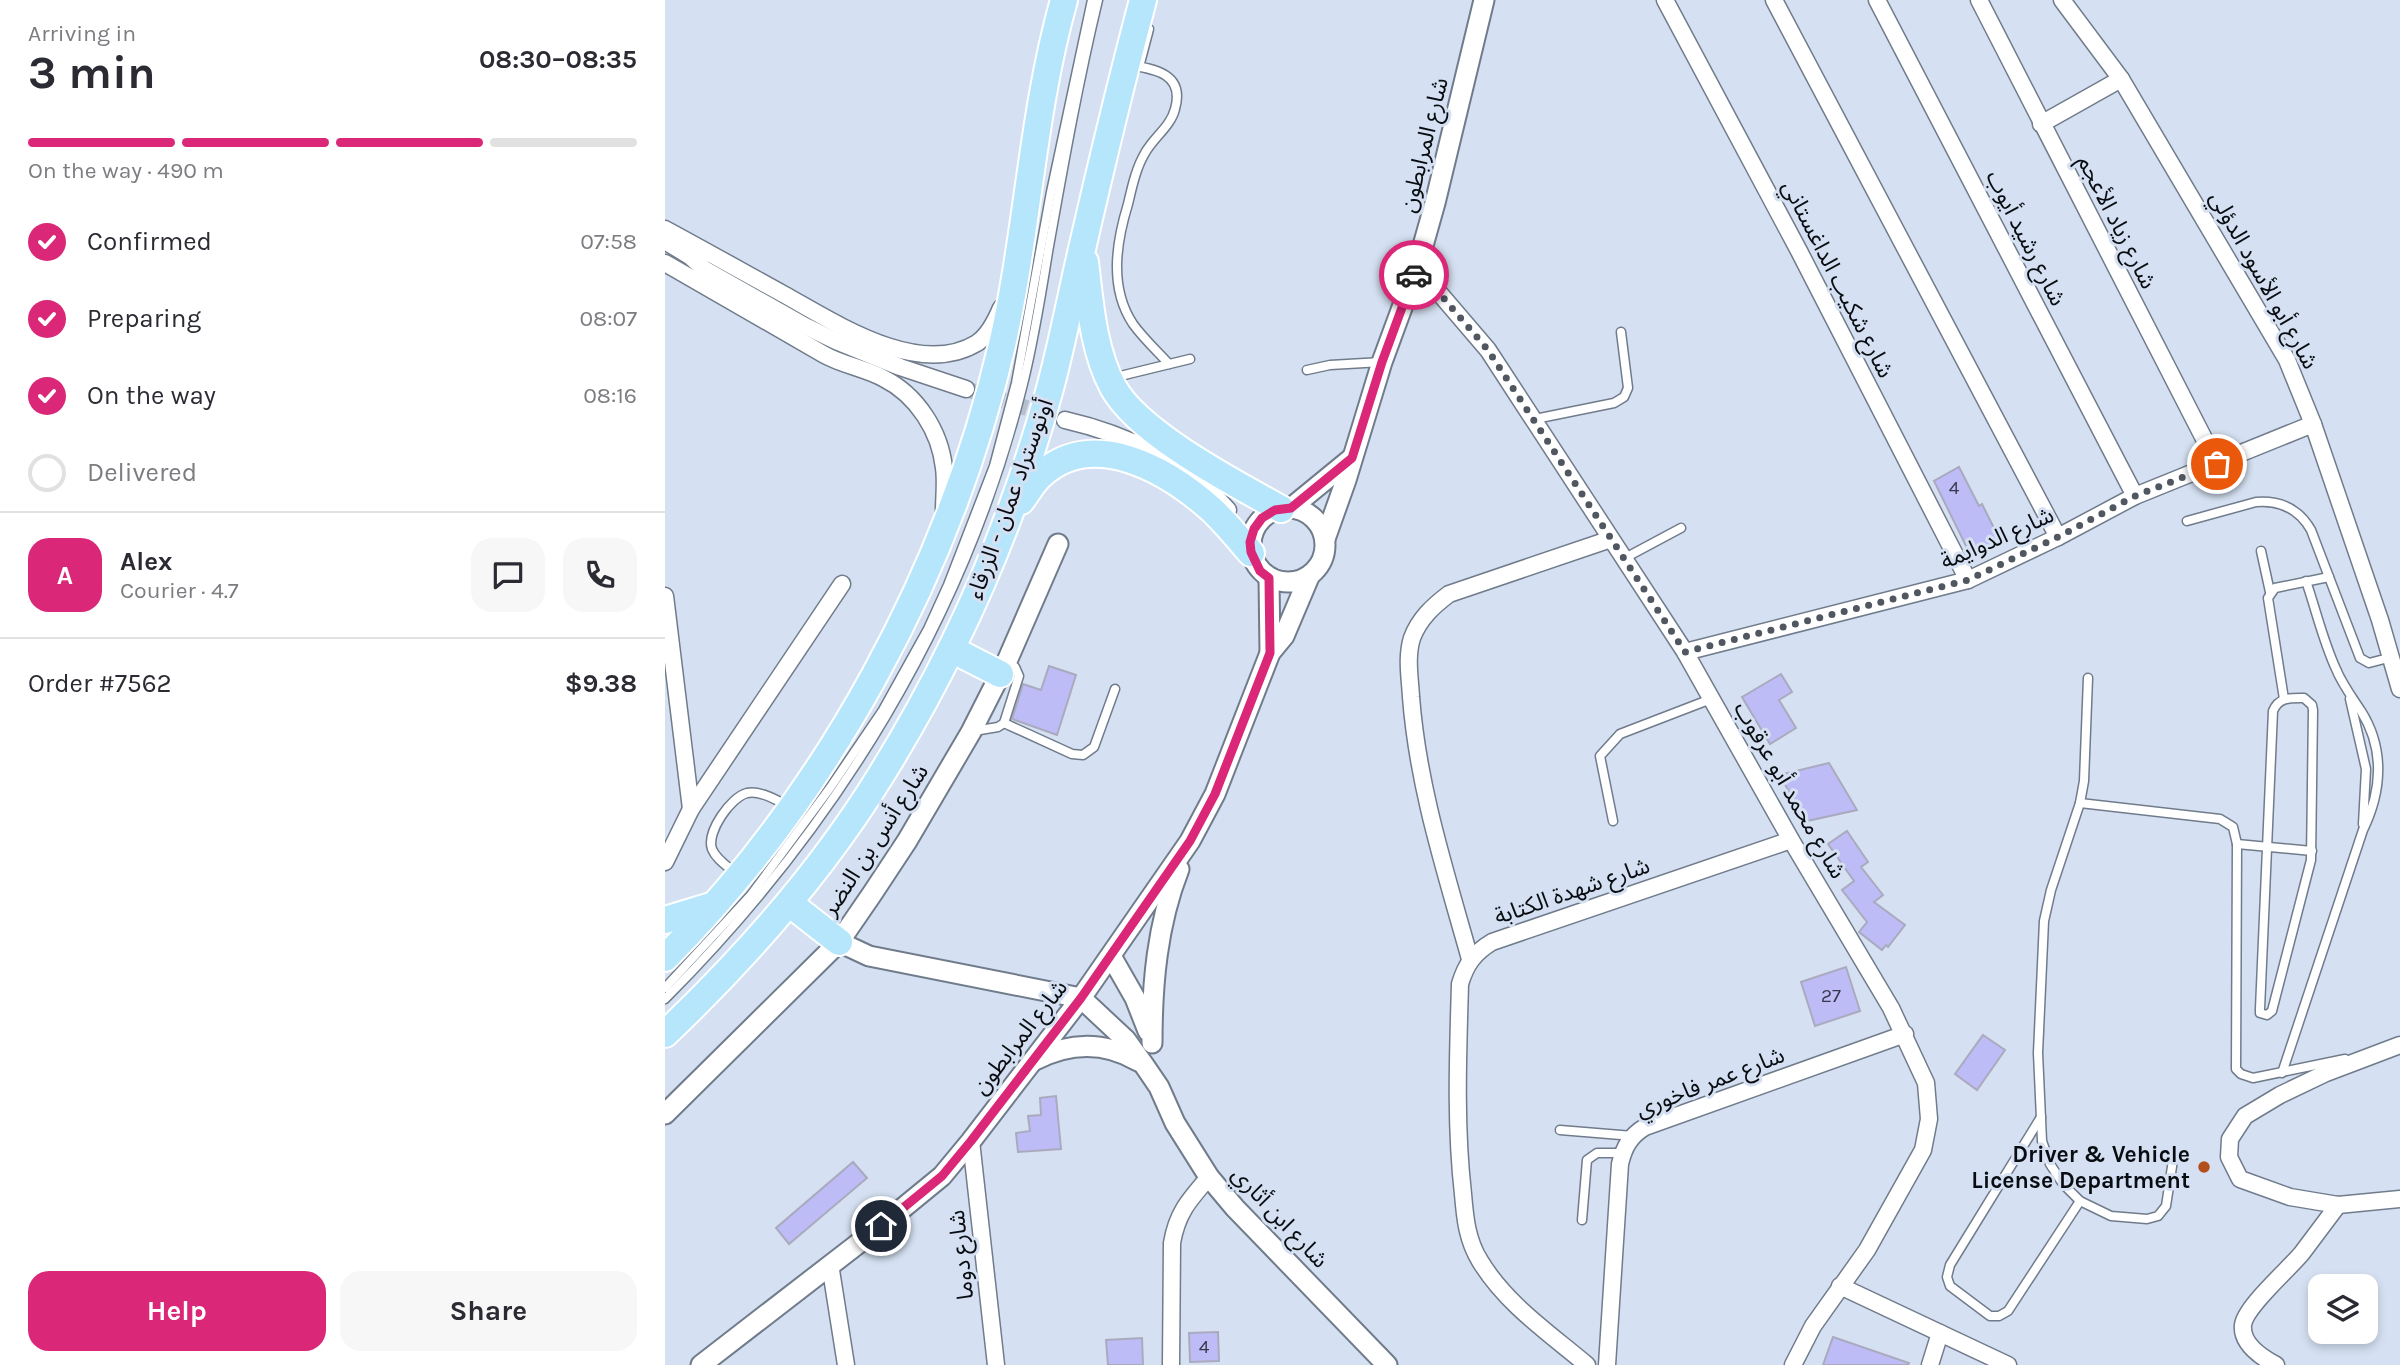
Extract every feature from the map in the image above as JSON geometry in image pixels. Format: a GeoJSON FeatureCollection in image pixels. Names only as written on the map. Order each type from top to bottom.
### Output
{"type":"FeatureCollection","features":[{"type":"Feature","properties":{"kind":"highway"},"geometry":{"type":"LineString","coordinates":[[665,958],[739,876],[827,755],[870,683],[909,609],[944,531],[967,471],[1002,343],[1042,97],[1064,0]]}},
{"type":"Feature","properties":{"kind":"highway","name":"أوتوستراد عمان - الزرقاء"},"geometry":{"type":"LineString","coordinates":[[665,1034],[741,958],[789,903],[881,775],[951,649],[977,594],[1009,516],[1049,391],[1083,244],[1147,11]]}},
{"type":"Feature","properties":{"kind":"highway"},"geometry":{"type":"LineString","coordinates":[[1083,244],[1094,327],[1109,379],[1126,406],[1140,421],[1232,482],[1282,509]]}},
{"type":"Feature","properties":{"kind":"highway"},"geometry":{"type":"LineString","coordinates":[[1009,516],[1040,476],[1054,466],[1086,454],[1120,455],[1151,469],[1199,499],[1251,547]]}},
{"type":"Feature","properties":{"kind":"highway"},"geometry":{"type":"LineString","coordinates":[[951,649],[1003,668]]}},
{"type":"Feature","properties":{"kind":"highway"},"geometry":{"type":"LineString","coordinates":[[789,903],[839,942]]}},
{"type":"Feature","properties":{"kind":"highway"},"geometry":{"type":"LineString","coordinates":[[665,920],[711,906]]}},
{"type":"Feature","properties":{"kind":"street","name":"شارع المرابطون"},"geometry":{"type":"LineString","coordinates":[[1325,539],[1334,519],[1382,362],[1417,267],[1435,204],[1484,0]]}},
{"type":"Feature","properties":{"kind":"street","name":"شارع شكيب الداغستاني"},"geometry":{"type":"LineString","coordinates":[[1665,0],[1968,580]]}},
{"type":"Feature","properties":{"kind":"street"},"geometry":{"type":"LineString","coordinates":[[1774,0],[2058,537]]}},
{"type":"Feature","properties":{"kind":"street","name":"شارع رشيد أيوب"},"geometry":{"type":"LineString","coordinates":[[1877,0],[2135,496]]}},
{"type":"Feature","properties":{"kind":"street","name":"شارع زياد الأعجم"},"geometry":{"type":"LineString","coordinates":[[1979,0],[2217,464]]}},
{"type":"Feature","properties":{"kind":"street","name":"شارع أبو الأسود الدؤلي"},"geometry":{"type":"LineString","coordinates":[[2062,0],[2121,79],[2287,360],[2313,424],[2392,657],[2400,689]]}},
{"type":"Feature","properties":{"kind":"street"},"geometry":{"type":"LineString","coordinates":[[2041,124],[2121,79]]}},
{"type":"Feature","properties":{"kind":"street"},"geometry":{"type":"LineString","coordinates":[[665,229],[844,328],[888,347],[911,353],[957,351],[978,342],[993,326],[1013,284]]}},
{"type":"Feature","properties":{"kind":"street"},"geometry":{"type":"LineString","coordinates":[[665,241],[691,257],[704,269],[804,326],[900,367],[966,389]]}},
{"type":"Feature","properties":{"kind":"street"},"geometry":{"type":"LineString","coordinates":[[665,250],[687,264],[704,269]]}},
{"type":"Feature","properties":{"kind":"street"},"geometry":{"type":"LineString","coordinates":[[665,263],[827,357],[885,379],[903,391],[932,426],[940,447],[944,469],[944,531]]}},
{"type":"Feature","properties":{"kind":"street","name":"شارع محمد أبو عرقوب"},"geometry":{"type":"LineString","coordinates":[[1417,267],[1488,350],[1685,652],[1905,1034],[1926,1083],[1929,1119],[1923,1150],[1867,1250],[1813,1326],[1793,1365]]}},
{"type":"Feature","properties":{"kind":"street"},"geometry":{"type":"LineString","coordinates":[[1065,420],[1091,426],[1140,446],[1163,457],[1208,488],[1240,501],[1303,511],[1314,518],[1325,539],[1325,554],[1319,567],[1308,577],[1296,582],[1269,578],[1260,571],[1251,547],[1227,510],[1208,488]]}},
{"type":"Feature","properties":{"kind":"street","name":"شارع الدوايمة"},"geometry":{"type":"LineString","coordinates":[[1685,652],[1968,580],[2135,496],[2313,424]]}},
{"type":"Feature","properties":{"kind":"street"},"geometry":{"type":"LineString","coordinates":[[1251,547],[1254,529],[1262,518],[1282,509],[1352,458]]}},
{"type":"Feature","properties":{"kind":"street"},"geometry":{"type":"LineString","coordinates":[[1587,1365],[1504,1293],[1475,1253],[1467,1229],[1460,1162],[1458,1067],[1460,984],[1470,959],[1422,781],[1408,658],[1412,638],[1420,621],[1433,606],[1449,594],[1611,539]]}},
{"type":"Feature","properties":{"kind":"street","name":"شارع أنس بن النضر"},"geometry":{"type":"LineString","coordinates":[[665,1114],[839,942],[907,841],[971,732],[1003,668],[1058,544]]}},
{"type":"Feature","properties":{"kind":"street","name":"شارع المرابطون"},"geometry":{"type":"LineString","coordinates":[[712,1362],[773,1308],[942,1176],[1081,998],[1190,841],[1215,794],[1270,653],[1284,636],[1308,577]]}},
{"type":"Feature","properties":{"kind":"street","name":"شارع المرابطون"},"geometry":{"type":"LineString","coordinates":[[1269,578],[1270,653]]}},
{"type":"Feature","properties":{"kind":"street"},"geometry":{"type":"LineString","coordinates":[[665,862],[691,809],[842,584]]}},
{"type":"Feature","properties":{"kind":"street"},"geometry":{"type":"LineString","coordinates":[[665,596],[691,809]]}},
{"type":"Feature","properties":{"kind":"street","name":"شارع شهدة الكتابة"},"geometry":{"type":"LineString","coordinates":[[1470,959],[1492,942],[1791,840]]}},
{"type":"Feature","properties":{"kind":"street"},"geometry":{"type":"LineString","coordinates":[[1152,1043],[1152,1002],[1163,920],[1190,841]]}},
{"type":"Feature","properties":{"kind":"street"},"geometry":{"type":"LineString","coordinates":[[839,942],[869,956],[1081,998]]}},
{"type":"Feature","properties":{"kind":"street","name":"شارع ابن أثاري"},"geometry":{"type":"LineString","coordinates":[[1111,956],[1135,998],[1152,1043],[1159,1087]]}},
{"type":"Feature","properties":{"kind":"street","name":"شارع ابن أثاري"},"geometry":{"type":"LineString","coordinates":[[1081,998],[1126,1040],[1145,1065],[1159,1087],[1175,1123],[1209,1177],[1235,1208],[1387,1365]]}},
{"type":"Feature","properties":{"kind":"street","name":"شارع عمر فاخوري"},"geometry":{"type":"LineString","coordinates":[[1607,1365],[1622,1153],[1633,1136],[1645,1127],[1905,1034]]}},
{"type":"Feature","properties":{"kind":"street"},"geometry":{"type":"LineString","coordinates":[[1031,1062],[1052,1051],[1076,1045],[1100,1046],[1123,1052],[1145,1065]]}},
{"type":"Feature","properties":{"kind":"street"},"geometry":{"type":"LineString","coordinates":[[2398,1045],[2326,1073],[2280,1095],[2245,1116],[2231,1139],[2229,1157],[2240,1179],[2290,1197],[2338,1205],[2400,1199]]}},
{"type":"Feature","properties":{"kind":"street","name":"شارع دوما"},"geometry":{"type":"LineString","coordinates":[[971,1141],[996,1365]]}},
{"type":"Feature","properties":{"kind":"street"},"geometry":{"type":"LineString","coordinates":[[1171,1365],[1172,1244],[1175,1227],[1185,1205],[1209,1177]]}},
{"type":"Feature","properties":{"kind":"street"},"geometry":{"type":"LineString","coordinates":[[2276,1365],[2251,1346],[2243,1333],[2243,1321],[2253,1305],[2301,1254],[2338,1205]]}},
{"type":"Feature","properties":{"kind":"street"},"geometry":{"type":"LineString","coordinates":[[830,1264],[846,1365]]}},
{"type":"Feature","properties":{"kind":"street"},"geometry":{"type":"LineString","coordinates":[[1840,1286],[2008,1365]]}},
{"type":"Feature","properties":{"kind":"street"},"geometry":{"type":"LineString","coordinates":[[1930,1365],[1940,1333]]}},
{"type":"Feature","properties":{"kind":"lane"},"geometry":{"type":"LineString","coordinates":[[665,988],[751,895],[810,817],[883,710],[923,639],[948,585],[994,466],[1016,383],[1063,131],[1091,0]]}},
{"type":"Feature","properties":{"kind":"lane"},"geometry":{"type":"LineString","coordinates":[[665,999],[757,900],[837,792],[888,714],[953,588],[1000,466],[1023,384],[1098,0]]}},
{"type":"Feature","properties":{"kind":"lane"},"geometry":{"type":"LineString","coordinates":[[1133,66],[1160,70],[1171,80],[1177,95],[1175,110],[1143,155],[1137,172],[1119,240],[1117,275],[1122,302],[1133,324],[1168,364]]}},
{"type":"Feature","properties":{"kind":"lane"},"geometry":{"type":"LineString","coordinates":[[1535,419],[1614,403],[1624,397],[1628,388],[1621,332]]}},
{"type":"Feature","properties":{"kind":"lane"},"geometry":{"type":"LineString","coordinates":[[1109,379],[1190,359]]}},
{"type":"Feature","properties":{"kind":"lane"},"geometry":{"type":"LineString","coordinates":[[1307,370],[1330,365],[1382,362]]}},
{"type":"Feature","properties":{"kind":"lane"},"geometry":{"type":"LineString","coordinates":[[2187,521],[2256,502],[2278,502],[2289,506],[2306,520],[2360,658],[2369,663],[2392,657]]}},
{"type":"Feature","properties":{"kind":"lane"},"geometry":{"type":"LineString","coordinates":[[1623,559],[1681,528]]}},
{"type":"Feature","properties":{"kind":"lane"},"geometry":{"type":"LineString","coordinates":[[2261,551],[2270,592]]}},
{"type":"Feature","properties":{"kind":"lane"},"geometry":{"type":"LineString","coordinates":[[2284,699],[2268,598],[2270,592],[2275,587],[2329,576]]}},
{"type":"Feature","properties":{"kind":"lane"},"geometry":{"type":"LineString","coordinates":[[2282,1073],[2376,797],[2378,761],[2369,727],[2331,657],[2306,581]]}},
{"type":"Feature","properties":{"kind":"lane"},"geometry":{"type":"LineString","coordinates":[[971,732],[998,727],[1004,723],[1019,677],[1014,667],[1003,668]]}},
{"type":"Feature","properties":{"kind":"lane"},"geometry":{"type":"LineString","coordinates":[[2088,678],[2084,781],[2080,803],[2051,890],[2044,922],[2038,1053],[2042,1141],[2050,1164],[2063,1184],[2080,1201],[2111,1216],[2147,1219],[2158,1216],[2166,1206],[2173,1160]]}},
{"type":"Feature","properties":{"kind":"lane"},"geometry":{"type":"LineString","coordinates":[[1004,723],[1072,754],[1083,755],[1094,747],[1115,689]]}},
{"type":"Feature","properties":{"kind":"lane"},"geometry":{"type":"LineString","coordinates":[[2350,696],[2366,769],[2363,830]]}},
{"type":"Feature","properties":{"kind":"lane"},"geometry":{"type":"LineString","coordinates":[[2304,698],[2313,710],[2312,851],[2271,1011],[2267,1015],[2260,1013],[2260,1009],[2273,711],[2284,699],[2304,698]]}},
{"type":"Feature","properties":{"kind":"lane"},"geometry":{"type":"LineString","coordinates":[[1613,821],[1600,756],[1620,734],[1711,699]]}},
{"type":"Feature","properties":{"kind":"lane"},"geometry":{"type":"LineString","coordinates":[[739,876],[715,855],[711,846],[714,827],[731,804],[747,793],[757,793],[791,807]]}},
{"type":"Feature","properties":{"kind":"lane"},"geometry":{"type":"LineString","coordinates":[[2080,803],[2220,819],[2234,827],[2237,844],[2236,1069],[2246,1077],[2365,1058]]}},
{"type":"Feature","properties":{"kind":"lane"},"geometry":{"type":"LineString","coordinates":[[2237,844],[2312,851]]}},
{"type":"Feature","properties":{"kind":"lane"},"geometry":{"type":"LineString","coordinates":[[2041,1117],[1950,1265],[1947,1277],[1950,1286],[1990,1316],[2004,1314],[2080,1201]]}},
{"type":"Feature","properties":{"kind":"lane"},"geometry":{"type":"LineString","coordinates":[[1560,1130],[1633,1136]]}},
{"type":"Feature","properties":{"kind":"lane"},"geometry":{"type":"LineString","coordinates":[[1582,1220],[1587,1160],[1597,1153],[1622,1153]]}},
{"type":"Feature","properties":{"kind":"building"},"geometry":{"type":"Polygon","coordinates":[[[1959,467],[2001,542],[1971,556],[1934,481],[1959,467]]]}},
{"type":"Feature","properties":{"kind":"building"},"geometry":{"type":"Polygon","coordinates":[[[1049,666],[1076,675],[1057,735],[1012,719],[1023,684],[1041,690],[1049,666]]]}},
{"type":"Feature","properties":{"kind":"building"},"geometry":{"type":"Polygon","coordinates":[[[1781,674],[1792,692],[1779,700],[1796,728],[1770,744],[1742,697],[1781,674]]]}},
{"type":"Feature","properties":{"kind":"building"},"geometry":{"type":"Polygon","coordinates":[[[1829,763],[1857,810],[1807,821],[1779,775],[1829,763]]]}},
{"type":"Feature","properties":{"kind":"building"},"geometry":{"type":"Polygon","coordinates":[[[1847,831],[1868,862],[1861,867],[1883,895],[1874,902],[1905,925],[1888,947],[1886,945],[1882,950],[1859,932],[1867,922],[1842,890],[1854,881],[1828,844],[1847,831]]]}},
{"type":"Feature","properties":{"kind":"building"},"geometry":{"type":"Polygon","coordinates":[[[1846,967],[1860,1011],[1815,1026],[1801,982],[1846,967]]]}},
{"type":"Feature","properties":{"kind":"building"},"geometry":{"type":"Polygon","coordinates":[[[1983,1035],[2005,1050],[1977,1090],[1955,1074],[1983,1035]]]}},
{"type":"Feature","properties":{"kind":"building"},"geometry":{"type":"Polygon","coordinates":[[[1056,1096],[1061,1149],[1018,1152],[1016,1133],[1030,1131],[1028,1116],[1041,1115],[1040,1098],[1056,1096]]]}},
{"type":"Feature","properties":{"kind":"building"},"geometry":{"type":"Polygon","coordinates":[[[853,1162],[867,1178],[789,1244],[776,1228],[853,1162]]]}},
{"type":"Feature","properties":{"kind":"building"},"geometry":{"type":"Polygon","coordinates":[[[1218,1332],[1219,1361],[1190,1362],[1189,1333],[1218,1332]]]}},
{"type":"Feature","properties":{"kind":"building"},"geometry":{"type":"Polygon","coordinates":[[[1833,1337],[1909,1363],[1823,1365],[1833,1337]]]}},
{"type":"Feature","properties":{"kind":"building"},"geometry":{"type":"Polygon","coordinates":[[[1142,1338],[1143,1365],[1108,1365],[1106,1340],[1142,1338]]]}},
{"type":"Feature","properties":{"kind":"tunnel"},"geometry":{"type":"LineString","coordinates":[[966,389],[1049,415]]}},
{"type":"Feature","properties":{"kind":"way so far"},"geometry":{"type":"LineString","coordinates":[[1414,275],[1417,267],[1488,350],[1685,652],[1968,580],[2135,496],[2217,464]]}},
{"type":"Feature","properties":{"kind":"place","name":"Driver & Vehicle License Department"},"geometry":{"type":"Point","coordinates":[2204,1167]}},
{"type":"Feature","properties":{"kind":"route"},"geometry":{"type":"LineString","coordinates":[[881,1226],[942,1176],[971,1141],[1081,998],[1190,841],[1215,794],[1270,653],[1269,578],[1254,562],[1250,542],[1254,529],[1262,518],[1275,510],[1291,508],[1352,458],[1382,362],[1414,275]]}}]}
